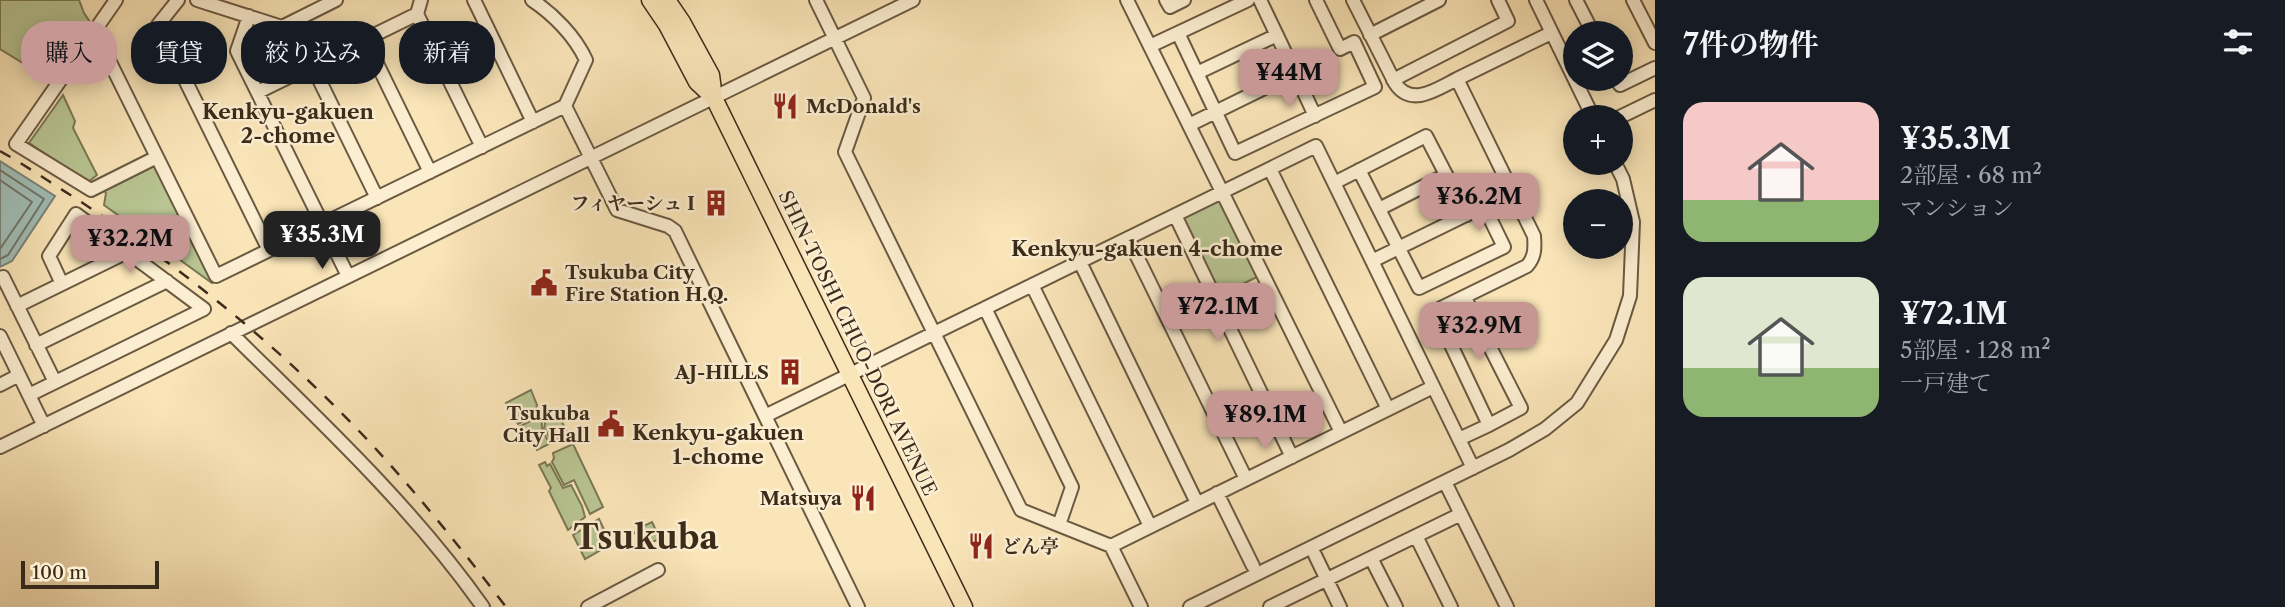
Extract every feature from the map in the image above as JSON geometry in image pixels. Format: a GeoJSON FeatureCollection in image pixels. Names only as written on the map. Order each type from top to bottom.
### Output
{"type":"FeatureCollection","features":[{"type":"Feature","properties":{"kind":"main road","name":"SHIN-TOSHI CHUO-DORI AVENUE"},"geometry":{"type":"LineString","coordinates":[[650,0],[667,25],[697,82],[714,98]]}},
{"type":"Feature","properties":{"kind":"main road","name":"SHIN-TOSHI CHUO-DORI AVENUE"},"geometry":{"type":"LineString","coordinates":[[667,0],[711,75],[714,98],[964,607]]}},
{"type":"Feature","properties":{"kind":"street"},"geometry":{"type":"LineString","coordinates":[[99,21],[110,0]]}},
{"type":"Feature","properties":{"kind":"street"},"geometry":{"type":"LineString","coordinates":[[178,0],[158,24],[269,250]]}},
{"type":"Feature","properties":{"kind":"street"},"geometry":{"type":"LineString","coordinates":[[197,0],[282,27],[330,1]]}},
{"type":"Feature","properties":{"kind":"street"},"geometry":{"type":"LineString","coordinates":[[385,29],[416,14],[421,0]]}},
{"type":"Feature","properties":{"kind":"street"},"geometry":{"type":"LineString","coordinates":[[474,0],[533,122]]}},
{"type":"Feature","properties":{"kind":"street"},"geometry":{"type":"LineString","coordinates":[[117,76],[216,276],[565,106],[586,60],[559,23],[532,0]]}},
{"type":"Feature","properties":{"kind":"street"},"geometry":{"type":"LineString","coordinates":[[816,0],[864,98],[845,152],[1021,510],[1111,546],[1141,607]]}},
{"type":"Feature","properties":{"kind":"street"},"geometry":{"type":"LineString","coordinates":[[0,447],[913,0]]}},
{"type":"Feature","properties":{"kind":"street"},"geometry":{"type":"LineString","coordinates":[[1127,0],[1341,432]]}},
{"type":"Feature","properties":{"kind":"street"},"geometry":{"type":"LineString","coordinates":[[1166,0],[1170,7],[1184,0]]}},
{"type":"Feature","properties":{"kind":"street"},"geometry":{"type":"LineString","coordinates":[[1150,46],[1248,0]]}},
{"type":"Feature","properties":{"kind":"street"},"geometry":{"type":"LineString","coordinates":[[1260,0],[1315,116]]}},
{"type":"Feature","properties":{"kind":"street"},"geometry":{"type":"LineString","coordinates":[[1178,33],[1235,153],[1375,87],[1354,43],[1339,49],[1316,0]]}},
{"type":"Feature","properties":{"kind":"street"},"geometry":{"type":"LineString","coordinates":[[1353,0],[1393,80],[1402,92],[1416,96],[1427,94],[1551,33]]}},
{"type":"Feature","properties":{"kind":"street"},"geometry":{"type":"LineString","coordinates":[[1370,35],[1439,0]]}},
{"type":"Feature","properties":{"kind":"street"},"geometry":{"type":"LineString","coordinates":[[1393,80],[1508,21],[1497,0]]}},
{"type":"Feature","properties":{"kind":"street"},"geometry":{"type":"LineString","coordinates":[[1536,0],[1587,105]]}},
{"type":"Feature","properties":{"kind":"street"},"geometry":{"type":"LineString","coordinates":[[1576,0],[1587,21]]}},
{"type":"Feature","properties":{"kind":"street"},"geometry":{"type":"LineString","coordinates":[[1633,0],[1655,43]]}},
{"type":"Feature","properties":{"kind":"street"},"geometry":{"type":"LineString","coordinates":[[416,14],[482,147]]}},
{"type":"Feature","properties":{"kind":"street"},"geometry":{"type":"LineString","coordinates":[[249,16],[237,51],[348,276]]}},
{"type":"Feature","properties":{"kind":"street"},"geometry":{"type":"LineString","coordinates":[[1197,73],[1277,35]]}},
{"type":"Feature","properties":{"kind":"street"},"geometry":{"type":"LineString","coordinates":[[1633,79],[1655,68]]}},
{"type":"Feature","properties":{"kind":"street"},"geometry":{"type":"LineString","coordinates":[[1189,125],[1296,73]]}},
{"type":"Feature","properties":{"kind":"street"},"geometry":{"type":"LineString","coordinates":[[1457,79],[1534,236],[1536,249],[1527,266],[1435,311],[1489,425]]}},
{"type":"Feature","properties":{"kind":"street"},"geometry":{"type":"LineString","coordinates":[[385,80],[430,172]]}},
{"type":"Feature","properties":{"kind":"street"},"geometry":{"type":"LineString","coordinates":[[57,84],[16,144],[91,190],[157,157]]}},
{"type":"Feature","properties":{"kind":"street"},"geometry":{"type":"LineString","coordinates":[[258,92],[274,84]]}},
{"type":"Feature","properties":{"kind":"street"},"geometry":{"type":"LineString","coordinates":[[321,84],[377,198]]}},
{"type":"Feature","properties":{"kind":"street"},"geometry":{"type":"LineString","coordinates":[[1633,111],[1655,100]]}},
{"type":"Feature","properties":{"kind":"street"},"geometry":{"type":"LineString","coordinates":[[565,106],[617,210],[668,226],[675,231],[858,607]]}},
{"type":"Feature","properties":{"kind":"street"},"geometry":{"type":"LineString","coordinates":[[1334,183],[1426,136],[1467,215]]}},
{"type":"Feature","properties":{"kind":"street"},"geometry":{"type":"LineString","coordinates":[[765,416],[1316,146],[1473,468]]}},
{"type":"Feature","properties":{"kind":"street"},"geometry":{"type":"LineString","coordinates":[[1270,169],[1388,409]]}},
{"type":"Feature","properties":{"kind":"street"},"geometry":{"type":"LineString","coordinates":[[1359,170],[1399,248],[1419,288],[1504,247],[1484,206],[1467,215],[1399,248],[1372,261]]}},
{"type":"Feature","properties":{"kind":"street"},"geometry":{"type":"LineString","coordinates":[[1379,209],[1446,175]]}},
{"type":"Feature","properties":{"kind":"street"},"geometry":{"type":"LineString","coordinates":[[1190,607],[1473,468],[1545,429],[1577,403],[1616,340],[1630,296],[1633,222],[1621,175]]}},
{"type":"Feature","properties":{"kind":"street"},"geometry":{"type":"LineString","coordinates":[[29,395],[204,309],[76,214],[49,256],[62,284]]}},
{"type":"Feature","properties":{"kind":"street"},"geometry":{"type":"LineString","coordinates":[[1175,215],[1292,457]]}},
{"type":"Feature","properties":{"kind":"street"},"geometry":{"type":"LineString","coordinates":[[1128,238],[1246,479]]}},
{"type":"Feature","properties":{"kind":"street"},"geometry":{"type":"LineString","coordinates":[[17,306],[127,252]]}},
{"type":"Feature","properties":{"kind":"street"},"geometry":{"type":"LineString","coordinates":[[1080,262],[1197,503]]}},
{"type":"Feature","properties":{"kind":"street"},"geometry":{"type":"LineString","coordinates":[[0,278],[3,276],[55,383]]}},
{"type":"Feature","properties":{"kind":"street"},"geometry":{"type":"LineString","coordinates":[[36,345],[167,281]]}},
{"type":"Feature","properties":{"kind":"street"},"geometry":{"type":"LineString","coordinates":[[1032,285],[1150,526]]}},
{"type":"Feature","properties":{"kind":"street"},"geometry":{"type":"LineString","coordinates":[[1459,439],[1521,408],[1465,298]]}},
{"type":"Feature","properties":{"kind":"street"},"geometry":{"type":"LineString","coordinates":[[985,308],[1073,487],[1059,525]]}},
{"type":"Feature","properties":{"kind":"street"},"geometry":{"type":"LineString","coordinates":[[231,333],[379,480],[483,607]]}},
{"type":"Feature","properties":{"kind":"street"},"geometry":{"type":"LineString","coordinates":[[0,337],[44,426]]}},
{"type":"Feature","properties":{"kind":"street"},"geometry":{"type":"LineString","coordinates":[[0,385],[19,375]]}},
{"type":"Feature","properties":{"kind":"street"},"geometry":{"type":"LineString","coordinates":[[1111,546],[1433,387]]}},
{"type":"Feature","properties":{"kind":"street"},"geometry":{"type":"LineString","coordinates":[[1445,482],[1507,607]]}},
{"type":"Feature","properties":{"kind":"street"},"geometry":{"type":"LineString","coordinates":[[1217,493],[1253,566]]}},
{"type":"Feature","properties":{"kind":"street"},"geometry":{"type":"LineString","coordinates":[[1279,605],[1461,514]]}},
{"type":"Feature","properties":{"kind":"street"},"geometry":{"type":"LineString","coordinates":[[1416,536],[1451,607]]}},
{"type":"Feature","properties":{"kind":"street"},"geometry":{"type":"LineString","coordinates":[[1315,555],[1340,607]]}},
{"type":"Feature","properties":{"kind":"street"},"geometry":{"type":"LineString","coordinates":[[1371,558],[1396,607]]}},
{"type":"Feature","properties":{"kind":"street"},"geometry":{"type":"LineString","coordinates":[[588,607],[659,570]]}},
{"type":"Feature","properties":{"kind":"green space"},"geometry":{"type":"Polygon","coordinates":[[[0,0],[79,0],[89,21],[21,21],[21,62],[0,49],[0,0]]]}},
{"type":"Feature","properties":{"kind":"green space"},"geometry":{"type":"Polygon","coordinates":[[[63,95],[75,121],[73,128],[97,175],[88,182],[29,143],[63,95]]]}},
{"type":"Feature","properties":{"kind":"green space"},"geometry":{"type":"Polygon","coordinates":[[[156,162],[214,282],[212,283],[104,205],[106,193],[103,189],[156,162]]]}},
{"type":"Feature","properties":{"kind":"green space"},"geometry":{"type":"Polygon","coordinates":[[[1220,198],[1259,276],[1218,296],[1182,215],[1220,198]]]}},
{"type":"Feature","properties":{"kind":"green space"},"geometry":{"type":"Polygon","coordinates":[[[531,390],[537,405],[534,416],[518,424],[506,403],[531,390]]]}},
{"type":"Feature","properties":{"kind":"green space"},"geometry":{"type":"Polygon","coordinates":[[[558,414],[568,434],[552,442],[544,428],[546,419],[558,414]]]}},
{"type":"Feature","properties":{"kind":"green space"},"geometry":{"type":"Polygon","coordinates":[[[541,415],[542,428],[549,444],[537,450],[532,441],[522,438],[517,428],[541,415]]]}},
{"type":"Feature","properties":{"kind":"green space"},"geometry":{"type":"Polygon","coordinates":[[[573,444],[603,507],[590,514],[574,480],[564,485],[552,462],[553,453],[573,444]]]}},
{"type":"Feature","properties":{"kind":"green space"},"geometry":{"type":"Polygon","coordinates":[[[545,462],[547,466],[550,464],[563,488],[571,485],[582,506],[585,517],[568,530],[539,465],[545,462]]]}},
{"type":"Feature","properties":{"kind":"green space"},"geometry":{"type":"Polygon","coordinates":[[[599,519],[611,544],[585,559],[573,535],[599,519]]]}},
{"type":"Feature","properties":{"kind":"green space"},"geometry":{"type":"Polygon","coordinates":[[[652,522],[660,539],[647,544],[646,549],[635,533],[637,529],[652,522]]]}},
{"type":"Feature","properties":{"kind":"water"},"geometry":{"type":"Polygon","coordinates":[[[0,161],[55,196],[12,261],[0,267],[0,161]]]}},
{"type":"Feature","properties":{"kind":"railway"},"geometry":{"type":"LineString","coordinates":[[0,151],[72,196],[156,254],[276,351],[385,459],[506,607]]}},
{"type":"Feature","properties":{"kind":"place","name":"McDonald's"},"geometry":{"type":"Point","coordinates":[785,106]}},
{"type":"Feature","properties":{"kind":"place","name":"フィヤーシュ I"},"geometry":{"type":"Point","coordinates":[716,203]}},
{"type":"Feature","properties":{"kind":"place","name":"Tsukuba City Fire Station H.Q."},"geometry":{"type":"Point","coordinates":[544,283]}},
{"type":"Feature","properties":{"kind":"place","name":"AJ-HILLS"},"geometry":{"type":"Point","coordinates":[790,372]}},
{"type":"Feature","properties":{"kind":"place","name":"Tsukuba City Hall"},"geometry":{"type":"Point","coordinates":[611,424]}},
{"type":"Feature","properties":{"kind":"place","name":"Matsuya"},"geometry":{"type":"Point","coordinates":[863,498]}},
{"type":"Feature","properties":{"kind":"place","name":"どん亭"},"geometry":{"type":"Point","coordinates":[981,546]}},
{"type":"Feature","properties":{"kind":"district","name":"Kenkyu-gakuen 2-chome"},"geometry":{"type":"Point","coordinates":[288,124]}},
{"type":"Feature","properties":{"kind":"district","name":"Kenkyu-gakuen 4-chome"},"geometry":{"type":"Point","coordinates":[1147,249]}},
{"type":"Feature","properties":{"kind":"district","name":"Kenkyu-gakuen 1-chome"},"geometry":{"type":"Point","coordinates":[718,445]}},
{"type":"Feature","properties":{"kind":"district","name":"Tsukuba"},"geometry":{"type":"Point","coordinates":[646,537]}}]}
